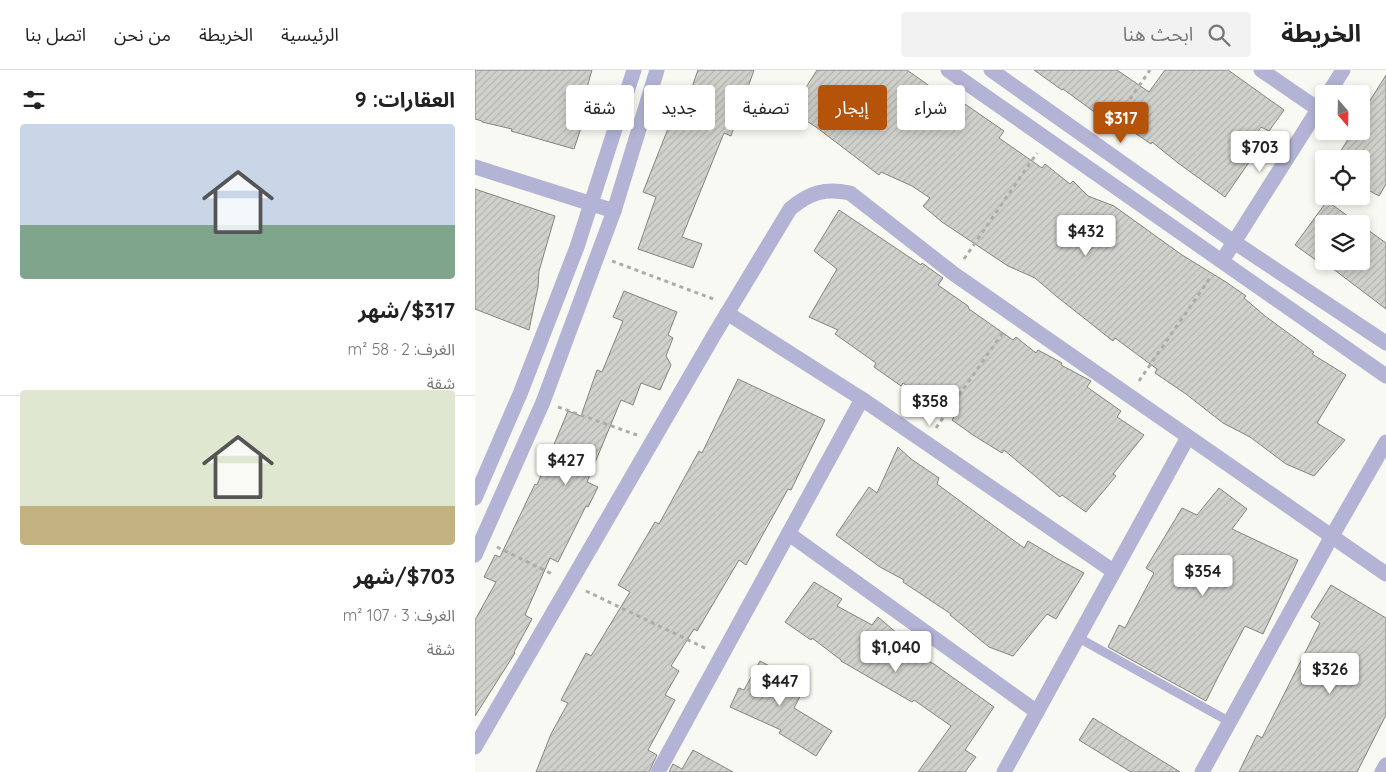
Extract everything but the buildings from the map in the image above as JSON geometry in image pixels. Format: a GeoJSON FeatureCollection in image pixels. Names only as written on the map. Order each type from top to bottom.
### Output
{"type":"FeatureCollection","features":[{"type":"Feature","properties":{"kind":"street"},"geometry":{"type":"LineString","coordinates":[[475,498],[520,394],[577,247],[634,70]]}},
{"type":"Feature","properties":{"kind":"street"},"geometry":{"type":"LineString","coordinates":[[475,555],[543,402],[598,256],[657,70]]}},
{"type":"Feature","properties":{"kind":"street"},"geometry":{"type":"LineString","coordinates":[[948,70],[1386,376]]}},
{"type":"Feature","properties":{"kind":"street"},"geometry":{"type":"LineString","coordinates":[[991,70],[1234,242],[1386,343]]}},
{"type":"Feature","properties":{"kind":"street"},"geometry":{"type":"LineString","coordinates":[[1261,70],[1315,102]]}},
{"type":"Feature","properties":{"kind":"street"},"geometry":{"type":"LineString","coordinates":[[1334,85],[1343,70]]}},
{"type":"Feature","properties":{"kind":"street"},"geometry":{"type":"LineString","coordinates":[[1222,261],[1315,114]]}},
{"type":"Feature","properties":{"kind":"street"},"geometry":{"type":"LineString","coordinates":[[1046,138],[1060,118]]}},
{"type":"Feature","properties":{"kind":"street"},"geometry":{"type":"LineString","coordinates":[[475,167],[614,210]]}},
{"type":"Feature","properties":{"kind":"street"},"geometry":{"type":"LineString","coordinates":[[475,747],[729,310],[791,209],[800,200],[811,194],[824,191],[837,190],[850,193],[954,274],[1386,574]]}},
{"type":"Feature","properties":{"kind":"street"},"geometry":{"type":"LineString","coordinates":[[729,310],[863,399],[1113,572]]}},
{"type":"Feature","properties":{"kind":"street"},"geometry":{"type":"LineString","coordinates":[[658,772],[863,399]]}},
{"type":"Feature","properties":{"kind":"street"},"geometry":{"type":"LineString","coordinates":[[1004,772],[1188,437]]}},
{"type":"Feature","properties":{"kind":"street"},"geometry":{"type":"LineString","coordinates":[[1202,772],[1331,536],[1386,442]]}},
{"type":"Feature","properties":{"kind":"street"},"geometry":{"type":"LineString","coordinates":[[789,534],[1037,712]]}},
{"type":"Feature","properties":{"kind":"lane"},"geometry":{"type":"LineString","coordinates":[[1077,637],[1230,722]]}},
{"type":"Feature","properties":{"kind":"path"},"geometry":{"type":"LineString","coordinates":[[1097,145],[1150,70]]}},
{"type":"Feature","properties":{"kind":"path"},"geometry":{"type":"LineString","coordinates":[[954,274],[1046,138]]}},
{"type":"Feature","properties":{"kind":"path"},"geometry":{"type":"LineString","coordinates":[[598,256],[729,310]]}},
{"type":"Feature","properties":{"kind":"path"},"geometry":{"type":"LineString","coordinates":[[1129,396],[1222,261]]}},
{"type":"Feature","properties":{"kind":"path"},"geometry":{"type":"LineString","coordinates":[[926,443],[1014,316]]}},
{"type":"Feature","properties":{"kind":"path"},"geometry":{"type":"LineString","coordinates":[[543,402],[653,441]]}},
{"type":"Feature","properties":{"kind":"path"},"geometry":{"type":"LineString","coordinates":[[483,540],[721,656]]}}]}
